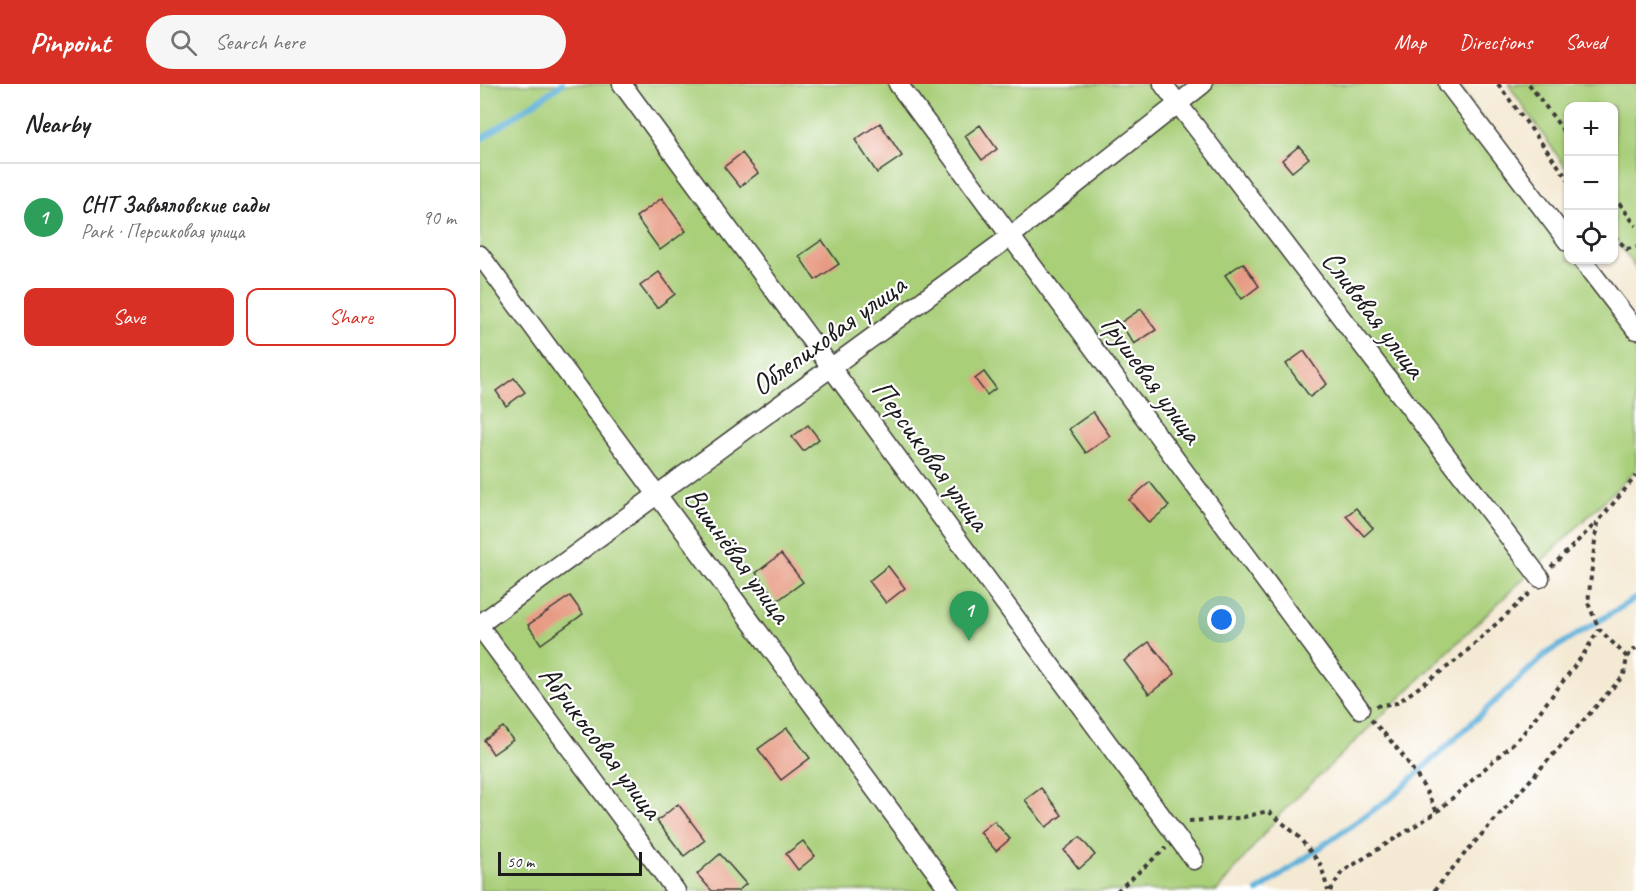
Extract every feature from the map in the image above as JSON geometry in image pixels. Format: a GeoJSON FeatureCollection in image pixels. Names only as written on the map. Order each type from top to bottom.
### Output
{"type":"FeatureCollection","features":[{"type":"Feature","properties":{"kind":"street","name":"Персиковая улица"},"geometry":{"type":"LineString","coordinates":[[622,84],[1194,860]]}},
{"type":"Feature","properties":{"kind":"street","name":"Грушевая улица"},"geometry":{"type":"LineString","coordinates":[[898,84],[1360,709]]}},
{"type":"Feature","properties":{"kind":"street","name":"Сливовая улица"},"geometry":{"type":"LineString","coordinates":[[1163,84],[1540,578]]}},
{"type":"Feature","properties":{"kind":"street","name":"Облепиховая улица"},"geometry":{"type":"LineString","coordinates":[[480,626],[1011,236],[1203,84]]}},
{"type":"Feature","properties":{"kind":"street"},"geometry":{"type":"LineString","coordinates":[[1448,84],[1564,235]]}},
{"type":"Feature","properties":{"kind":"street","name":"Вишнёвая улица"},"geometry":{"type":"LineString","coordinates":[[480,255],[950,891]]}},
{"type":"Feature","properties":{"kind":"street"},"geometry":{"type":"LineString","coordinates":[[1585,264],[1636,330]]}},
{"type":"Feature","properties":{"kind":"street","name":"Абрикосовая улица"},"geometry":{"type":"LineString","coordinates":[[480,626],[676,891]]}},
{"type":"Feature","properties":{"kind":"path"},"geometry":{"type":"LineString","coordinates":[[1497,84],[1564,172]]}},
{"type":"Feature","properties":{"kind":"path"},"geometry":{"type":"LineString","coordinates":[[1529,84],[1564,130]]}},
{"type":"Feature","properties":{"kind":"path"},"geometry":{"type":"LineString","coordinates":[[1618,201],[1636,226]]}},
{"type":"Feature","properties":{"kind":"path"},"geometry":{"type":"LineString","coordinates":[[1618,240],[1627,249],[1636,247]]}},
{"type":"Feature","properties":{"kind":"path"},"geometry":{"type":"LineString","coordinates":[[1360,709],[1397,703],[1457,660],[1533,590],[1540,578],[1597,523],[1636,476]]}},
{"type":"Feature","properties":{"kind":"path"},"geometry":{"type":"LineString","coordinates":[[1597,523],[1588,603],[1599,629],[1627,657]]}},
{"type":"Feature","properties":{"kind":"path"},"geometry":{"type":"LineString","coordinates":[[1329,891],[1342,872],[1437,813],[1522,735],[1583,655],[1599,629]]}},
{"type":"Feature","properties":{"kind":"path"},"geometry":{"type":"LineString","coordinates":[[1434,891],[1624,675],[1627,657],[1636,648]]}},
{"type":"Feature","properties":{"kind":"path"},"geometry":{"type":"LineString","coordinates":[[1360,709],[1394,743],[1424,786],[1437,813]]}},
{"type":"Feature","properties":{"kind":"path"},"geometry":{"type":"LineString","coordinates":[[1167,823],[1240,818],[1268,811],[1297,835],[1321,865],[1329,891]]}},
{"type":"Feature","properties":{"kind":"path"},"geometry":{"type":"LineString","coordinates":[[1117,891],[1178,838]]}},
{"type":"Feature","properties":{"kind":"green space"},"geometry":{"type":"Polygon","coordinates":[[[480,84],[1457,84],[1564,230],[1564,264],[1590,264],[1636,327],[1636,470],[1282,812],[1217,891],[480,891],[480,84]]]}},
{"type":"Feature","properties":{"kind":"green space"},"geometry":{"type":"Polygon","coordinates":[[[1508,84],[1636,84],[1636,269],[1618,243],[1618,102],[1564,102],[1564,165],[1508,84]]]}},
{"type":"Feature","properties":{"kind":"building"},"geometry":{"type":"Polygon","coordinates":[[[880,123],[902,156],[877,173],[855,140],[880,123]]]}},
{"type":"Feature","properties":{"kind":"building"},"geometry":{"type":"Polygon","coordinates":[[[980,125],[997,149],[982,160],[965,136],[980,125]]]}},
{"type":"Feature","properties":{"kind":"building"},"geometry":{"type":"Polygon","coordinates":[[[1299,146],[1309,158],[1292,172],[1282,160],[1299,146]]]}},
{"type":"Feature","properties":{"kind":"building"},"geometry":{"type":"Polygon","coordinates":[[[742,153],[758,173],[740,187],[724,167],[742,153]]]}},
{"type":"Feature","properties":{"kind":"building"},"geometry":{"type":"Polygon","coordinates":[[[662,198],[686,231],[660,250],[636,217],[662,198]]]}},
{"type":"Feature","properties":{"kind":"building"},"geometry":{"type":"Polygon","coordinates":[[[822,240],[839,264],[815,280],[799,256],[822,240]]]}},
{"type":"Feature","properties":{"kind":"building"},"geometry":{"type":"Polygon","coordinates":[[[1243,263],[1259,286],[1242,299],[1225,275],[1243,263]]]}},
{"type":"Feature","properties":{"kind":"building"},"geometry":{"type":"Polygon","coordinates":[[[659,272],[675,294],[657,308],[640,286],[659,272]]]}},
{"type":"Feature","properties":{"kind":"building"},"geometry":{"type":"Polygon","coordinates":[[[1141,309],[1156,330],[1134,344],[1120,323],[1141,309]]]}},
{"type":"Feature","properties":{"kind":"building"},"geometry":{"type":"Polygon","coordinates":[[[1304,351],[1327,384],[1310,397],[1286,364],[1304,351]]]}},
{"type":"Feature","properties":{"kind":"building"},"geometry":{"type":"Polygon","coordinates":[[[984,372],[996,388],[987,395],[975,379],[984,372]]]}},
{"type":"Feature","properties":{"kind":"building"},"geometry":{"type":"Polygon","coordinates":[[[514,378],[525,392],[506,406],[496,391],[514,378]]]}},
{"type":"Feature","properties":{"kind":"building"},"geometry":{"type":"Polygon","coordinates":[[[1093,412],[1110,436],[1086,453],[1069,429],[1093,412]]]}},
{"type":"Feature","properties":{"kind":"building"},"geometry":{"type":"Polygon","coordinates":[[[808,425],[819,439],[803,451],[792,437],[808,425]]]}},
{"type":"Feature","properties":{"kind":"building"},"geometry":{"type":"Polygon","coordinates":[[[1150,482],[1169,506],[1149,523],[1129,500],[1150,482]]]}},
{"type":"Feature","properties":{"kind":"building"},"geometry":{"type":"Polygon","coordinates":[[[1356,508],[1373,528],[1364,536],[1346,516],[1356,508]]]}},
{"type":"Feature","properties":{"kind":"building"},"geometry":{"type":"Polygon","coordinates":[[[781,554],[803,582],[777,601],[756,573],[781,554]]]}},
{"type":"Feature","properties":{"kind":"building"},"geometry":{"type":"Polygon","coordinates":[[[888,566],[905,588],[886,603],[869,581],[888,566]]]}},
{"type":"Feature","properties":{"kind":"building"},"geometry":{"type":"Polygon","coordinates":[[[570,596],[583,614],[541,644],[528,625],[570,596]]]}},
{"type":"Feature","properties":{"kind":"building"},"geometry":{"type":"Polygon","coordinates":[[[1149,642],[1175,674],[1149,694],[1124,661],[1149,642]]]}},
{"type":"Feature","properties":{"kind":"building"},"geometry":{"type":"Polygon","coordinates":[[[503,727],[513,740],[493,754],[484,740],[503,727]]]}},
{"type":"Feature","properties":{"kind":"building"},"geometry":{"type":"Polygon","coordinates":[[[787,728],[810,758],[781,780],[758,749],[787,728]]]}},
{"type":"Feature","properties":{"kind":"building"},"geometry":{"type":"Polygon","coordinates":[[[1041,788],[1062,815],[1046,827],[1025,800],[1041,788]]]}},
{"type":"Feature","properties":{"kind":"building"},"geometry":{"type":"Polygon","coordinates":[[[678,804],[705,840],[684,856],[657,821],[678,804]]]}},
{"type":"Feature","properties":{"kind":"building"},"geometry":{"type":"Polygon","coordinates":[[[994,821],[1010,839],[996,851],[980,832],[994,821]]]}},
{"type":"Feature","properties":{"kind":"building"},"geometry":{"type":"Polygon","coordinates":[[[1080,837],[1095,855],[1079,869],[1064,850],[1080,837]]]}},
{"type":"Feature","properties":{"kind":"building"},"geometry":{"type":"Polygon","coordinates":[[[803,841],[815,856],[798,870],[786,854],[803,841]]]}},
{"type":"Feature","properties":{"kind":"building"},"geometry":{"type":"Polygon","coordinates":[[[720,854],[746,884],[738,891],[712,891],[697,874],[720,854]]]}},
{"type":"Feature","properties":{"kind":"waterway"},"geometry":{"type":"LineString","coordinates":[[480,140],[562,84]]}},
{"type":"Feature","properties":{"kind":"waterway"},"geometry":{"type":"LineString","coordinates":[[1258,891],[1392,797],[1547,653],[1636,598]]}},
{"type":"Feature","properties":{"kind":"place","name":"СНТ Завьяловские сады"},"geometry":{"type":"Point","coordinates":[969,641]}}]}
